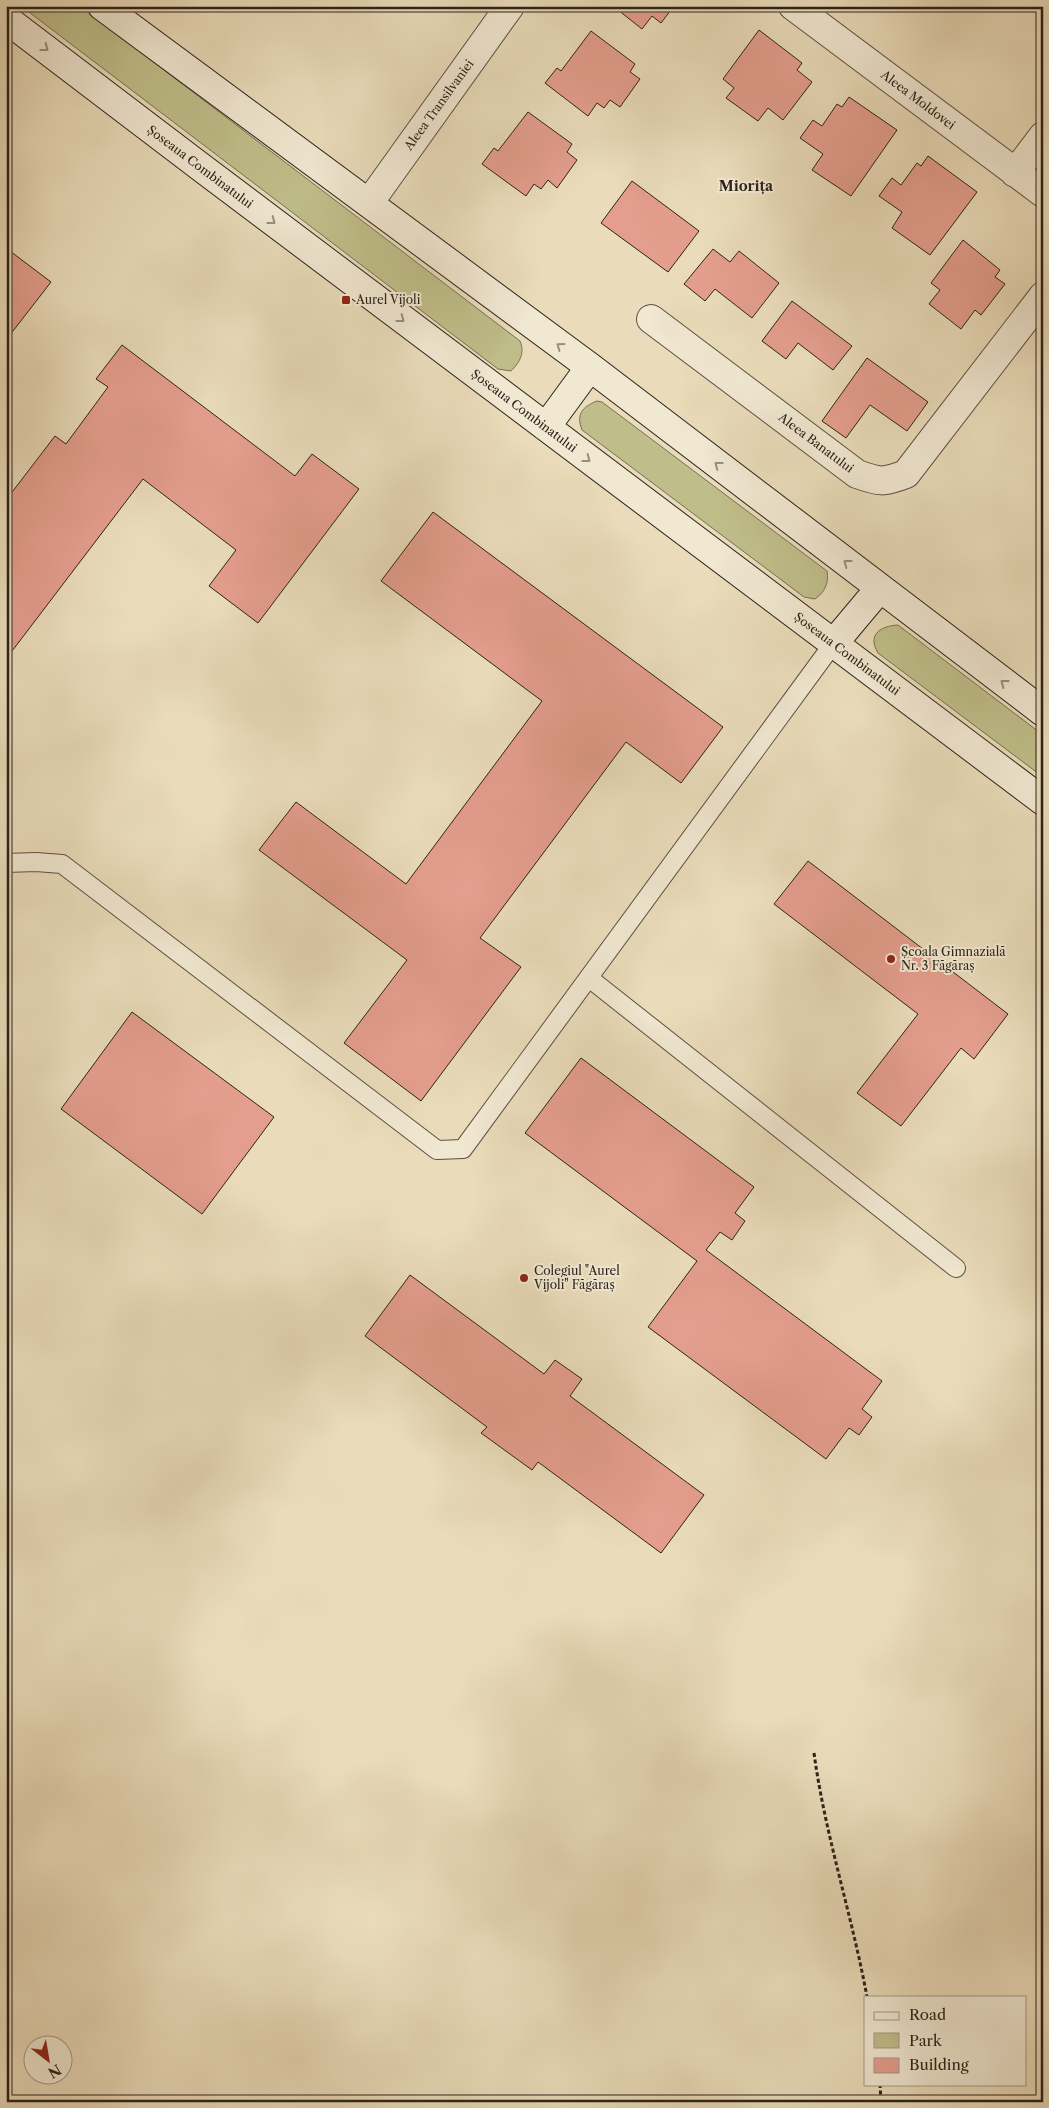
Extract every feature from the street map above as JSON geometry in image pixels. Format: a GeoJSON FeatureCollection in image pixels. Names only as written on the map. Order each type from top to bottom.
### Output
{"type":"FeatureCollection","features":[{"type":"Feature","properties":{"kind":"main road"},"geometry":{"type":"LineString","coordinates":[[102,6],[590,367],[1043,712]]}},
{"type":"Feature","properties":{"kind":"main road","name":"Aleea Transilvaniei"},"geometry":{"type":"LineString","coordinates":[[368,203],[510,6]]}},
{"type":"Feature","properties":{"kind":"main road","name":"Aleea Moldovei"},"geometry":{"type":"LineString","coordinates":[[793,6],[1043,193]]}},
{"type":"Feature","properties":{"kind":"main road","name":"Șoseaua Combinatului"},"geometry":{"type":"LineString","coordinates":[[6,19],[1043,801]]}},
{"type":"Feature","properties":{"kind":"main road"},"geometry":{"type":"LineString","coordinates":[[1016,173],[1043,136]]}},
{"type":"Feature","properties":{"kind":"main road","name":"Aleea Banatului"},"geometry":{"type":"LineString","coordinates":[[651,319],[857,474],[878,482],[892,480],[906,474],[1043,296]]}},
{"type":"Feature","properties":{"kind":"main road"},"geometry":{"type":"LineString","coordinates":[[546,427],[590,367]]}},
{"type":"Feature","properties":{"kind":"main road"},"geometry":{"type":"LineString","coordinates":[[834,644],[880,588]]}},
{"type":"Feature","properties":{"kind":"lane"},"geometry":{"type":"LineString","coordinates":[[6,863],[36,862],[62,864],[438,1150],[463,1149],[834,644]]}},
{"type":"Feature","properties":{"kind":"lane"},"geometry":{"type":"LineString","coordinates":[[589,978],[956,1268]]}},
{"type":"Feature","properties":{"kind":"path"},"geometry":{"type":"LineString","coordinates":[[814,1752],[819,1792],[867,1996]]}},
{"type":"Feature","properties":{"kind":"path"},"geometry":{"type":"LineString","coordinates":[[880,2086],[881,2102]]}},
{"type":"Feature","properties":{"kind":"green space"},"geometry":{"type":"Polygon","coordinates":[[[21,6],[80,6],[520,341],[522,353],[517,364],[511,371],[498,369],[21,6]]]}},
{"type":"Feature","properties":{"kind":"green space"},"geometry":{"type":"Polygon","coordinates":[[[597,401],[602,402],[827,571],[826,587],[821,593],[815,599],[804,597],[582,430],[580,415],[587,406],[597,401]]]}},
{"type":"Feature","properties":{"kind":"green space"},"geometry":{"type":"Polygon","coordinates":[[[898,625],[1043,735],[1043,777],[878,653],[874,641],[877,633],[886,627],[898,625]]]}},
{"type":"Feature","properties":{"kind":"building"},"geometry":{"type":"Polygon","coordinates":[[[613,6],[674,6],[661,23],[652,16],[642,29],[613,6]]]}},
{"type":"Feature","properties":{"kind":"building"},"geometry":{"type":"Polygon","coordinates":[[[759,30],[802,63],[797,70],[812,82],[783,120],[768,108],[758,121],[726,98],[734,88],[723,79],[759,30]]]}},
{"type":"Feature","properties":{"kind":"building"},"geometry":{"type":"Polygon","coordinates":[[[591,31],[635,64],[630,72],[640,79],[620,107],[610,100],[604,108],[597,103],[588,116],[545,83],[557,68],[561,71],[591,31]]]}},
{"type":"Feature","properties":{"kind":"building"},"geometry":{"type":"Polygon","coordinates":[[[849,97],[897,130],[851,196],[812,170],[823,154],[800,138],[813,120],[822,126],[837,104],[842,107],[849,97]]]}},
{"type":"Feature","properties":{"kind":"building"},"geometry":{"type":"Polygon","coordinates":[[[528,112],[572,144],[567,152],[577,160],[557,188],[548,180],[541,189],[534,184],[526,196],[482,164],[494,148],[498,151],[528,112]]]}},
{"type":"Feature","properties":{"kind":"building"},"geometry":{"type":"Polygon","coordinates":[[[928,156],[977,192],[930,255],[892,228],[902,212],[879,196],[892,178],[901,185],[917,163],[921,166],[928,156]]]}},
{"type":"Feature","properties":{"kind":"building"},"geometry":{"type":"Polygon","coordinates":[[[632,181],[699,231],[668,272],[601,223],[632,181]]]}},
{"type":"Feature","properties":{"kind":"building"},"geometry":{"type":"Polygon","coordinates":[[[963,240],[1000,270],[995,277],[1005,284],[981,315],[975,310],[961,329],[929,304],[940,290],[931,283],[963,240]]]}},
{"type":"Feature","properties":{"kind":"building"},"geometry":{"type":"Polygon","coordinates":[[[6,248],[51,282],[6,340],[6,248]]]}},
{"type":"Feature","properties":{"kind":"building"},"geometry":{"type":"Polygon","coordinates":[[[713,249],[730,262],[739,251],[779,283],[752,318],[715,289],[705,301],[684,284],[713,249]]]}},
{"type":"Feature","properties":{"kind":"building"},"geometry":{"type":"Polygon","coordinates":[[[792,301],[852,346],[833,370],[798,343],[786,359],[762,341],[792,301]]]}},
{"type":"Feature","properties":{"kind":"building"},"geometry":{"type":"Polygon","coordinates":[[[122,345],[295,476],[312,454],[359,489],[258,623],[209,586],[236,550],[143,479],[6,659],[6,500],[55,436],[66,444],[108,387],[96,379],[122,345]]]}},
{"type":"Feature","properties":{"kind":"building"},"geometry":{"type":"Polygon","coordinates":[[[867,358],[928,402],[907,431],[870,405],[846,438],[822,421],[867,358]]]}},
{"type":"Feature","properties":{"kind":"building"},"geometry":{"type":"Polygon","coordinates":[[[433,512],[723,727],[681,783],[626,742],[480,938],[521,967],[421,1101],[344,1043],[407,960],[259,850],[296,802],[406,884],[542,701],[381,581],[433,512]]]}},
{"type":"Feature","properties":{"kind":"building","name":"Școala Gimnazială Nr. 3 Făgăraș"},"geometry":{"type":"Polygon","coordinates":[[[808,861],[1008,1014],[974,1059],[961,1048],[901,1126],[857,1093],[918,1014],[774,904],[808,861]]]}},
{"type":"Feature","properties":{"kind":"building"},"geometry":{"type":"Polygon","coordinates":[[[132,1012],[274,1117],[202,1214],[61,1109],[132,1012]]]}},
{"type":"Feature","properties":{"kind":"building"},"geometry":{"type":"Polygon","coordinates":[[[581,1058],[754,1187],[735,1213],[745,1221],[732,1240],[720,1232],[706,1250],[882,1381],[862,1409],[872,1417],[859,1435],[849,1428],[826,1459],[648,1327],[697,1261],[525,1133],[581,1058]]]}},
{"type":"Feature","properties":{"kind":"building"},"geometry":{"type":"Polygon","coordinates":[[[410,1275],[544,1374],[555,1360],[582,1379],[570,1396],[704,1495],[661,1553],[538,1462],[532,1470],[481,1433],[487,1427],[365,1336],[410,1275]]]}},
{"type":"Feature","properties":{"kind":"place","name":"Aurel Vijoli"},"geometry":{"type":"Point","coordinates":[346,300]}},
{"type":"Feature","properties":{"kind":"place","name":"Școala Gimnazială Nr. 3 Făgăraș"},"geometry":{"type":"Point","coordinates":[891,959]}},
{"type":"Feature","properties":{"kind":"place","name":"Colegiul \"Aurel Vijoli\" Făgăraș"},"geometry":{"type":"Point","coordinates":[524,1278]}},
{"type":"Feature","properties":{"kind":"district","name":"Miorița"},"geometry":{"type":"Point","coordinates":[746,186]}}]}
